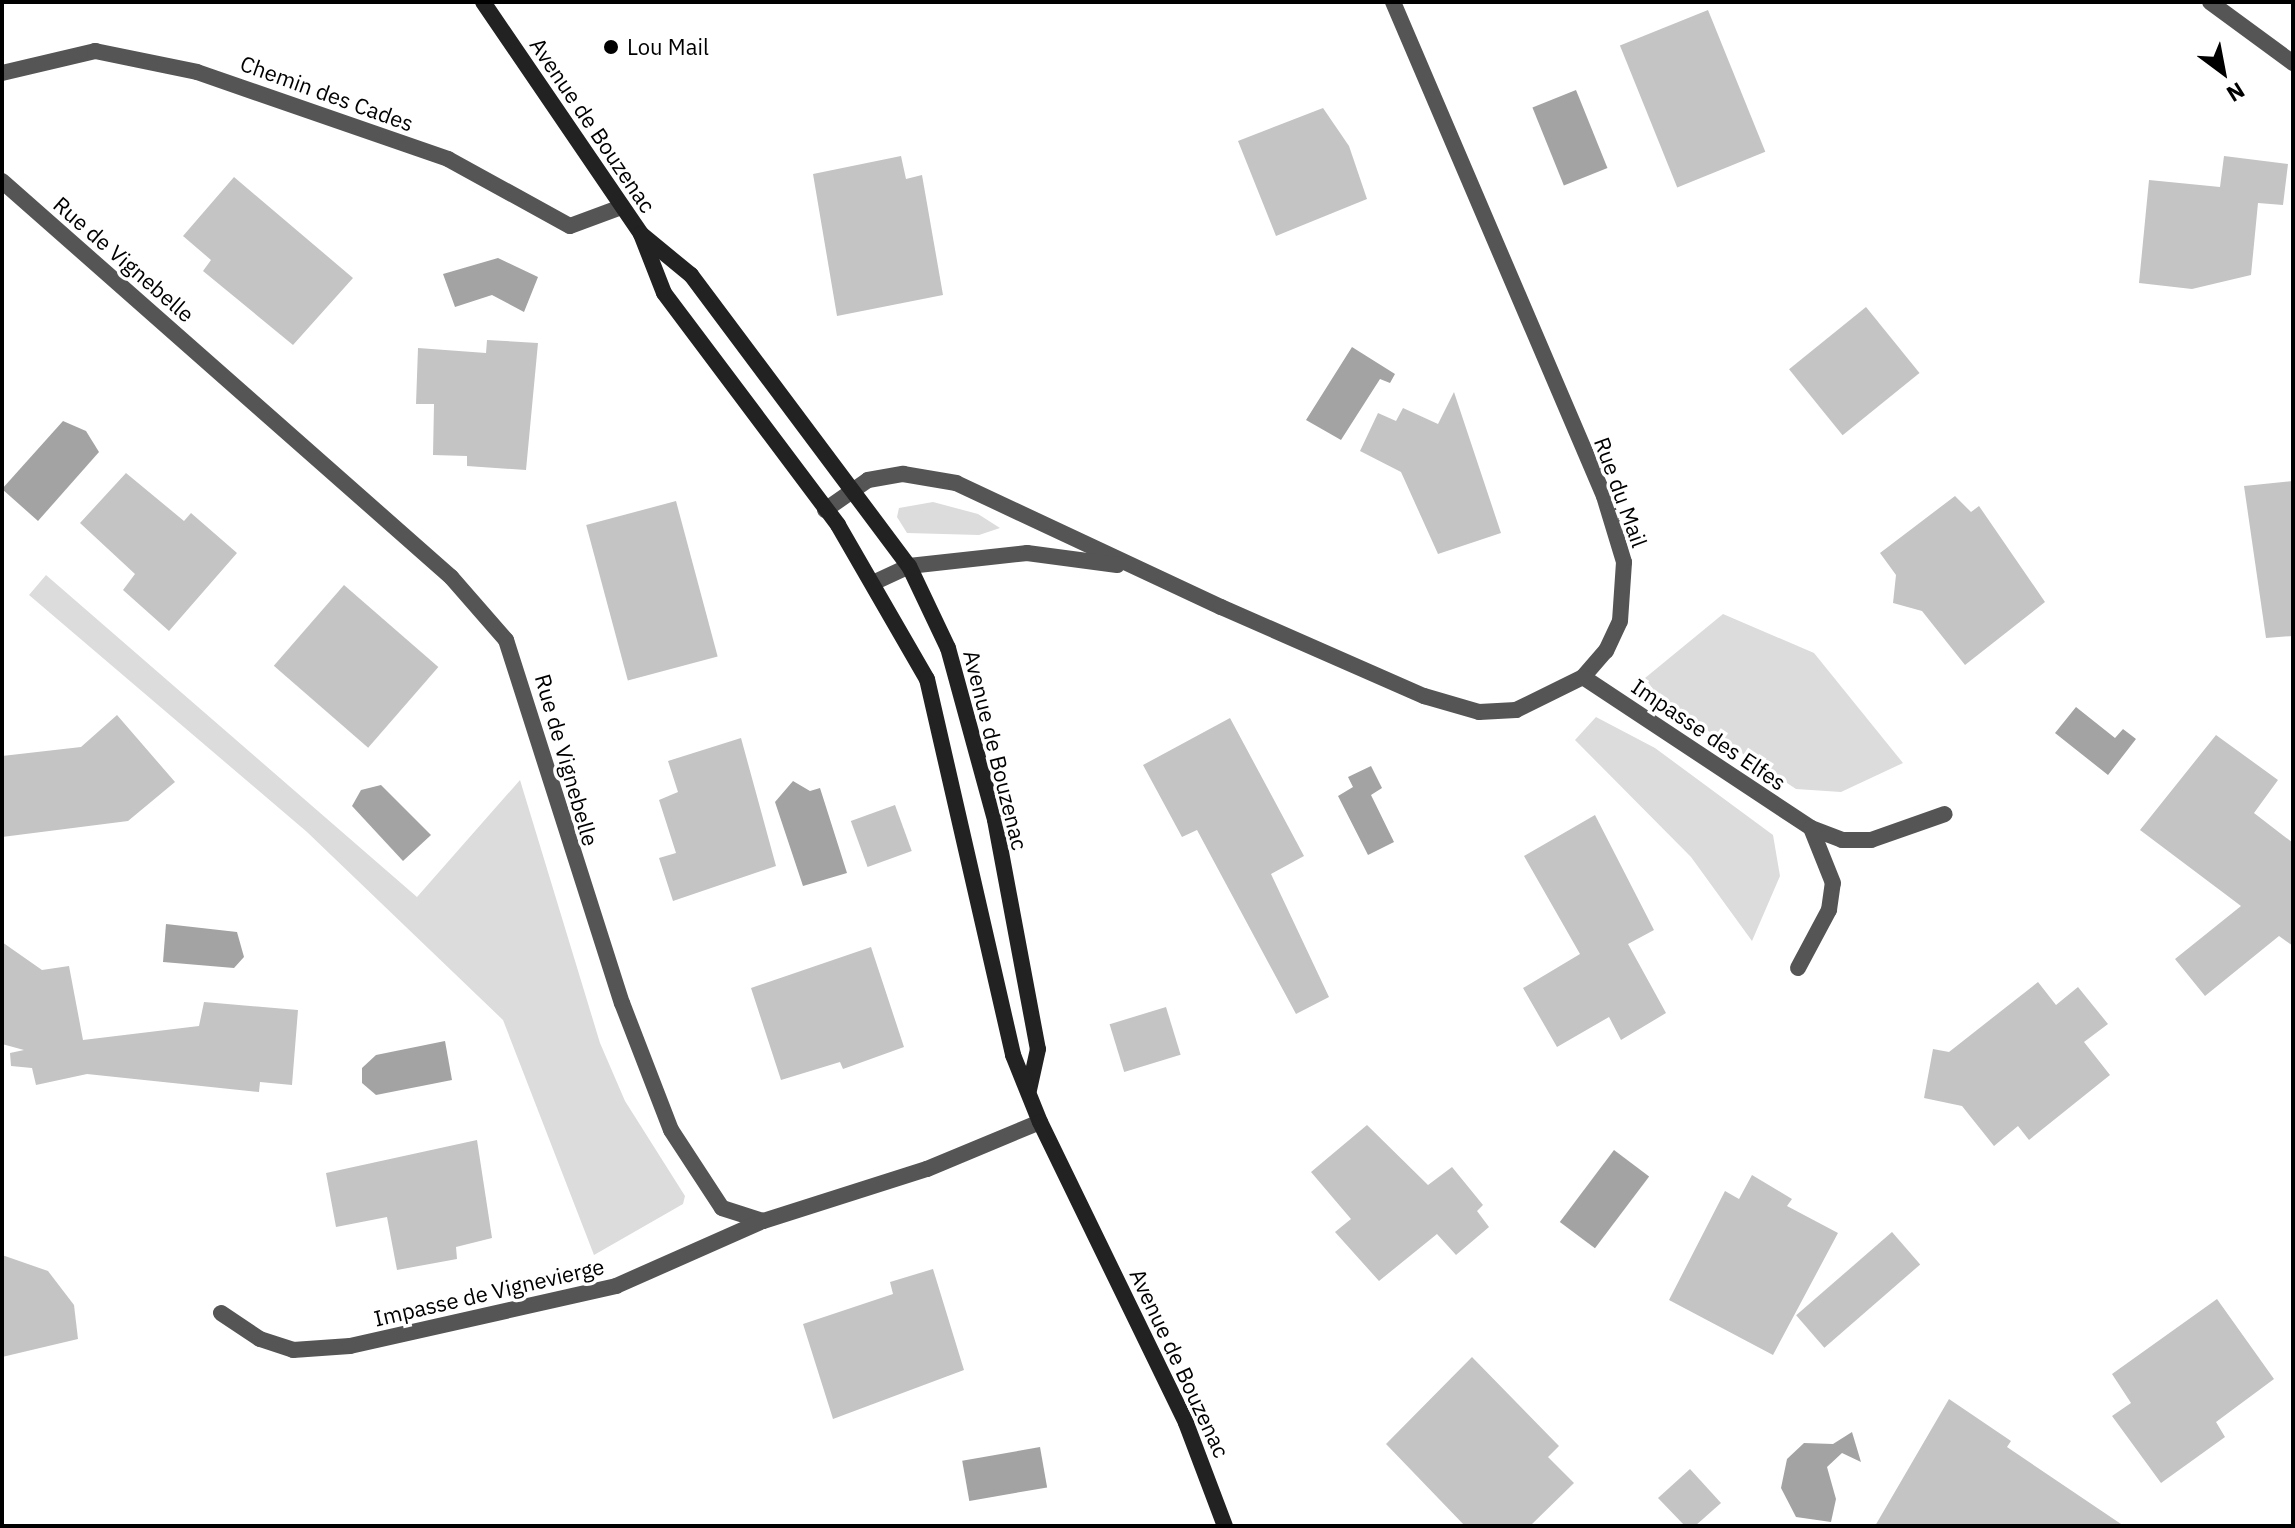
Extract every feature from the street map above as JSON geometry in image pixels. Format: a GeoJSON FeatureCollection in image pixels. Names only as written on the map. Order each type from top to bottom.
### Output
{"type":"FeatureCollection","features":[{"type":"Feature","properties":{"kind":"street","name":"Avenue de Bouzenac"},"geometry":{"type":"LineString","coordinates":[[483,2],[641,234],[691,275],[909,566],[948,648],[995,820],[1038,1049],[1029,1090]]}},
{"type":"Feature","properties":{"kind":"street","name":"Rue du Mail"},"geometry":{"type":"LineString","coordinates":[[825,510],[868,480],[903,474],[956,483],[1131,567],[1424,696],[1479,712],[1516,710],[1583,677],[1606,651],[1620,621],[1624,562],[1604,496],[1393,2]]}},
{"type":"Feature","properties":{"kind":"street"},"geometry":{"type":"LineString","coordinates":[[2210,2],[2293,63]]}},
{"type":"Feature","properties":{"kind":"street","name":"Chemin des Cades"},"geometry":{"type":"LineString","coordinates":[[2,73],[95,51],[197,72],[448,159],[570,226],[621,207]]}},
{"type":"Feature","properties":{"kind":"street","name":"Rue de Vignebelle"},"geometry":{"type":"LineString","coordinates":[[2,181],[488,616],[522,679],[578,875],[671,1130],[722,1208],[763,1221]]}},
{"type":"Feature","properties":{"kind":"street","name":"Avenue de Bouzenac"},"geometry":{"type":"LineString","coordinates":[[641,234],[664,293],[706,357],[825,510],[875,582],[927,679],[944,736],[1001,1012],[1040,1122],[1186,1423],[1225,1526]]}},
{"type":"Feature","properties":{"kind":"street","name":"Rue du Mail"},"geometry":{"type":"LineString","coordinates":[[875,582],[909,566],[1027,553],[1131,567]]}},
{"type":"Feature","properties":{"kind":"street","name":"Impasse des Elfes"},"geometry":{"type":"LineString","coordinates":[[1583,677],[1811,828],[1857,842],[1945,814]]}},
{"type":"Feature","properties":{"kind":"street"},"geometry":{"type":"LineString","coordinates":[[1798,968],[1829,910],[1833,883],[1811,828]]}},
{"type":"Feature","properties":{"kind":"street"},"geometry":{"type":"LineString","coordinates":[[763,1221],[927,1169],[1040,1122]]}},
{"type":"Feature","properties":{"kind":"street","name":"Impasse de Vignevierge"},"geometry":{"type":"LineString","coordinates":[[221,1313],[260,1339],[293,1350],[350,1346],[616,1286],[763,1221]]}},
{"type":"Feature","properties":{"kind":"shaded area"},"geometry":{"type":"Polygon","coordinates":[[[1576,90],[1607,168],[1564,185],[1532,108],[1576,90]]]}},
{"type":"Feature","properties":{"kind":"shaded area"},"geometry":{"type":"Polygon","coordinates":[[[498,258],[538,277],[524,312],[492,295],[455,307],[443,274],[498,258]]]}},
{"type":"Feature","properties":{"kind":"shaded area"},"geometry":{"type":"Polygon","coordinates":[[[1352,347],[1395,374],[1390,383],[1380,379],[1341,440],[1306,420],[1352,347]]]}},
{"type":"Feature","properties":{"kind":"shaded area"},"geometry":{"type":"Polygon","coordinates":[[[63,421],[86,431],[99,452],[38,521],[2,489],[63,421]]]}},
{"type":"Feature","properties":{"kind":"shaded area"},"geometry":{"type":"Polygon","coordinates":[[[933,502],[978,514],[1000,528],[979,535],[907,533],[897,517],[899,508],[933,502]]]}},
{"type":"Feature","properties":{"kind":"shaded area"},"geometry":{"type":"Polygon","coordinates":[[[46,575],[417,897],[520,780],[600,1043],[625,1101],[685,1196],[683,1204],[594,1255],[503,1020],[307,832],[29,595],[46,575]]]}},
{"type":"Feature","properties":{"kind":"shaded area"},"geometry":{"type":"Polygon","coordinates":[[[1723,614],[1814,653],[1903,763],[1841,792],[1796,789],[1660,699],[1645,678],[1723,614]]]}},
{"type":"Feature","properties":{"kind":"shaded area"},"geometry":{"type":"Polygon","coordinates":[[[2076,707],[2115,738],[2123,729],[2136,739],[2108,775],[2055,733],[2076,707]]]}},
{"type":"Feature","properties":{"kind":"shaded area"},"geometry":{"type":"Polygon","coordinates":[[[1596,717],[1655,748],[1773,835],[1780,876],[1752,941],[1691,857],[1575,740],[1596,717]]]}},
{"type":"Feature","properties":{"kind":"shaded area"},"geometry":{"type":"Polygon","coordinates":[[[1371,766],[1382,788],[1371,795],[1394,842],[1368,855],[1338,796],[1353,787],[1348,777],[1371,766]]]}},
{"type":"Feature","properties":{"kind":"shaded area"},"geometry":{"type":"Polygon","coordinates":[[[793,781],[810,791],[820,788],[847,873],[803,886],[775,802],[793,781]]]}},
{"type":"Feature","properties":{"kind":"shaded area"},"geometry":{"type":"Polygon","coordinates":[[[381,785],[431,835],[403,861],[352,806],[361,790],[381,785]]]}},
{"type":"Feature","properties":{"kind":"shaded area"},"geometry":{"type":"Polygon","coordinates":[[[166,924],[237,932],[244,957],[234,968],[163,962],[166,924]]]}},
{"type":"Feature","properties":{"kind":"shaded area"},"geometry":{"type":"Polygon","coordinates":[[[445,1041],[452,1080],[376,1095],[362,1083],[362,1068],[376,1055],[445,1041]]]}},
{"type":"Feature","properties":{"kind":"shaded area"},"geometry":{"type":"Polygon","coordinates":[[[1614,1150],[1649,1176],[1595,1248],[1560,1222],[1614,1150]]]}},
{"type":"Feature","properties":{"kind":"shaded area"},"geometry":{"type":"Polygon","coordinates":[[[1852,1432],[1861,1462],[1842,1453],[1827,1467],[1836,1499],[1831,1522],[1796,1517],[1781,1488],[1787,1459],[1804,1443],[1833,1444],[1852,1432]]]}},
{"type":"Feature","properties":{"kind":"shaded area"},"geometry":{"type":"Polygon","coordinates":[[[1040,1447],[1047,1487],[969,1501],[962,1461],[1040,1447]]]}},
{"type":"Feature","properties":{"kind":"building"},"geometry":{"type":"Polygon","coordinates":[[[1708,10],[1765,152],[1677,187],[1620,46],[1708,10]]]}},
{"type":"Feature","properties":{"kind":"building"},"geometry":{"type":"Polygon","coordinates":[[[1323,108],[1349,146],[1367,199],[1276,236],[1238,141],[1323,108]]]}},
{"type":"Feature","properties":{"kind":"building"},"geometry":{"type":"Polygon","coordinates":[[[901,156],[906,179],[922,175],[943,295],[837,316],[813,174],[901,156]]]}},
{"type":"Feature","properties":{"kind":"building"},"geometry":{"type":"Polygon","coordinates":[[[2224,156],[2288,164],[2283,205],[2258,203],[2251,275],[2192,289],[2139,283],[2149,180],[2220,187],[2224,156]]]}},
{"type":"Feature","properties":{"kind":"building"},"geometry":{"type":"Polygon","coordinates":[[[234,177],[353,278],[293,345],[203,271],[211,260],[183,236],[234,177]]]}},
{"type":"Feature","properties":{"kind":"building"},"geometry":{"type":"Polygon","coordinates":[[[1866,307],[1919,373],[1843,435],[1789,369],[1866,307]]]}},
{"type":"Feature","properties":{"kind":"building"},"geometry":{"type":"Polygon","coordinates":[[[487,340],[538,343],[526,470],[467,466],[467,456],[433,455],[434,404],[416,404],[418,348],[486,353],[487,340]]]}},
{"type":"Feature","properties":{"kind":"building"},"geometry":{"type":"Polygon","coordinates":[[[1454,392],[1501,533],[1438,554],[1401,472],[1360,451],[1378,413],[1396,421],[1403,408],[1438,424],[1454,392]]]}},
{"type":"Feature","properties":{"kind":"building"},"geometry":{"type":"Polygon","coordinates":[[[126,473],[184,521],[191,513],[237,553],[169,631],[123,590],[135,574],[80,523],[126,473]]]}},
{"type":"Feature","properties":{"kind":"building"},"geometry":{"type":"Polygon","coordinates":[[[2293,481],[2293,636],[2266,638],[2244,486],[2293,481]]]}},
{"type":"Feature","properties":{"kind":"building"},"geometry":{"type":"Polygon","coordinates":[[[1955,496],[1971,512],[1979,506],[2045,602],[1965,665],[1922,611],[1893,603],[1896,575],[1880,553],[1955,496]]]}},
{"type":"Feature","properties":{"kind":"building"},"geometry":{"type":"Polygon","coordinates":[[[676,501],[718,657],[628,681],[586,525],[676,501]]]}},
{"type":"Feature","properties":{"kind":"building"},"geometry":{"type":"Polygon","coordinates":[[[344,585],[438,667],[368,748],[274,666],[344,585]]]}},
{"type":"Feature","properties":{"kind":"building"},"geometry":{"type":"Polygon","coordinates":[[[117,715],[175,782],[128,821],[2,837],[2,756],[81,747],[117,715]]]}},
{"type":"Feature","properties":{"kind":"building"},"geometry":{"type":"Polygon","coordinates":[[[1230,718],[1304,856],[1271,874],[1329,997],[1296,1014],[1197,830],[1182,837],[1143,765],[1230,718]]]}},
{"type":"Feature","properties":{"kind":"building"},"geometry":{"type":"Polygon","coordinates":[[[2216,735],[2278,780],[2254,813],[2293,843],[2293,946],[2279,936],[2205,996],[2175,959],[2241,906],[2140,830],[2216,735]]]}},
{"type":"Feature","properties":{"kind":"building"},"geometry":{"type":"Polygon","coordinates":[[[741,738],[776,866],[673,901],[659,858],[676,853],[659,800],[678,792],[668,761],[741,738]]]}},
{"type":"Feature","properties":{"kind":"building"},"geometry":{"type":"Polygon","coordinates":[[[895,805],[912,851],[868,867],[851,821],[895,805]]]}},
{"type":"Feature","properties":{"kind":"building"},"geometry":{"type":"Polygon","coordinates":[[[1595,815],[1654,930],[1628,944],[1666,1013],[1621,1040],[1609,1017],[1557,1047],[1523,988],[1580,954],[1524,856],[1595,815]]]}},
{"type":"Feature","properties":{"kind":"building"},"geometry":{"type":"Polygon","coordinates":[[[2,942],[42,970],[69,966],[83,1040],[199,1026],[204,1002],[298,1010],[292,1085],[260,1082],[259,1092],[87,1074],[36,1085],[32,1068],[11,1066],[10,1053],[24,1050],[2,1044],[2,942]]]}},
{"type":"Feature","properties":{"kind":"building"},"geometry":{"type":"Polygon","coordinates":[[[871,947],[904,1047],[843,1069],[840,1062],[781,1080],[751,988],[871,947]]]}},
{"type":"Feature","properties":{"kind":"building"},"geometry":{"type":"Polygon","coordinates":[[[2038,982],[2056,1005],[2078,987],[2108,1024],[2084,1042],[2110,1075],[2029,1140],[2018,1126],[1994,1146],[1962,1106],[1924,1098],[1933,1049],[1949,1052],[2038,982]]]}},
{"type":"Feature","properties":{"kind":"building"},"geometry":{"type":"Polygon","coordinates":[[[1166,1007],[1181,1055],[1124,1072],[1110,1024],[1166,1007]]]}},
{"type":"Feature","properties":{"kind":"building"},"geometry":{"type":"Polygon","coordinates":[[[1367,1125],[1428,1185],[1452,1167],[1483,1205],[1477,1211],[1489,1227],[1456,1255],[1437,1234],[1379,1281],[1335,1232],[1351,1219],[1311,1172],[1367,1125]]]}},
{"type":"Feature","properties":{"kind":"building"},"geometry":{"type":"Polygon","coordinates":[[[477,1140],[492,1238],[456,1247],[457,1259],[397,1270],[387,1217],[336,1227],[326,1173],[477,1140]]]}},
{"type":"Feature","properties":{"kind":"building"},"geometry":{"type":"Polygon","coordinates":[[[1752,1175],[1792,1199],[1787,1206],[1838,1233],[1773,1355],[1669,1300],[1725,1191],[1739,1199],[1752,1175]]]}},
{"type":"Feature","properties":{"kind":"building"},"geometry":{"type":"Polygon","coordinates":[[[1892,1232],[1920,1264],[1824,1348],[1796,1315],[1892,1232]]]}},
{"type":"Feature","properties":{"kind":"building"},"geometry":{"type":"Polygon","coordinates":[[[2,1255],[48,1271],[74,1305],[78,1339],[2,1357],[2,1255]]]}},
{"type":"Feature","properties":{"kind":"building"},"geometry":{"type":"Polygon","coordinates":[[[933,1269],[964,1370],[833,1419],[803,1324],[893,1294],[890,1282],[933,1269]]]}},
{"type":"Feature","properties":{"kind":"building"},"geometry":{"type":"Polygon","coordinates":[[[2217,1299],[2274,1379],[2216,1422],[2225,1437],[2161,1483],[2112,1416],[2131,1403],[2112,1374],[2217,1299]]]}},
{"type":"Feature","properties":{"kind":"building"},"geometry":{"type":"Polygon","coordinates":[[[1472,1357],[1559,1446],[1548,1457],[1574,1483],[1530,1526],[1465,1526],[1386,1444],[1472,1357]]]}},
{"type":"Feature","properties":{"kind":"building"},"geometry":{"type":"Polygon","coordinates":[[[1949,1399],[2011,1441],[2007,1447],[2124,1526],[1875,1526],[1949,1399]]]}},
{"type":"Feature","properties":{"kind":"building"},"geometry":{"type":"Polygon","coordinates":[[[1690,1469],[1721,1503],[1695,1526],[1685,1526],[1658,1498],[1690,1469]]]}},
{"type":"Feature","properties":{"kind":"place","name":"Lou Mail"},"geometry":{"type":"Point","coordinates":[611,47]}}]}
